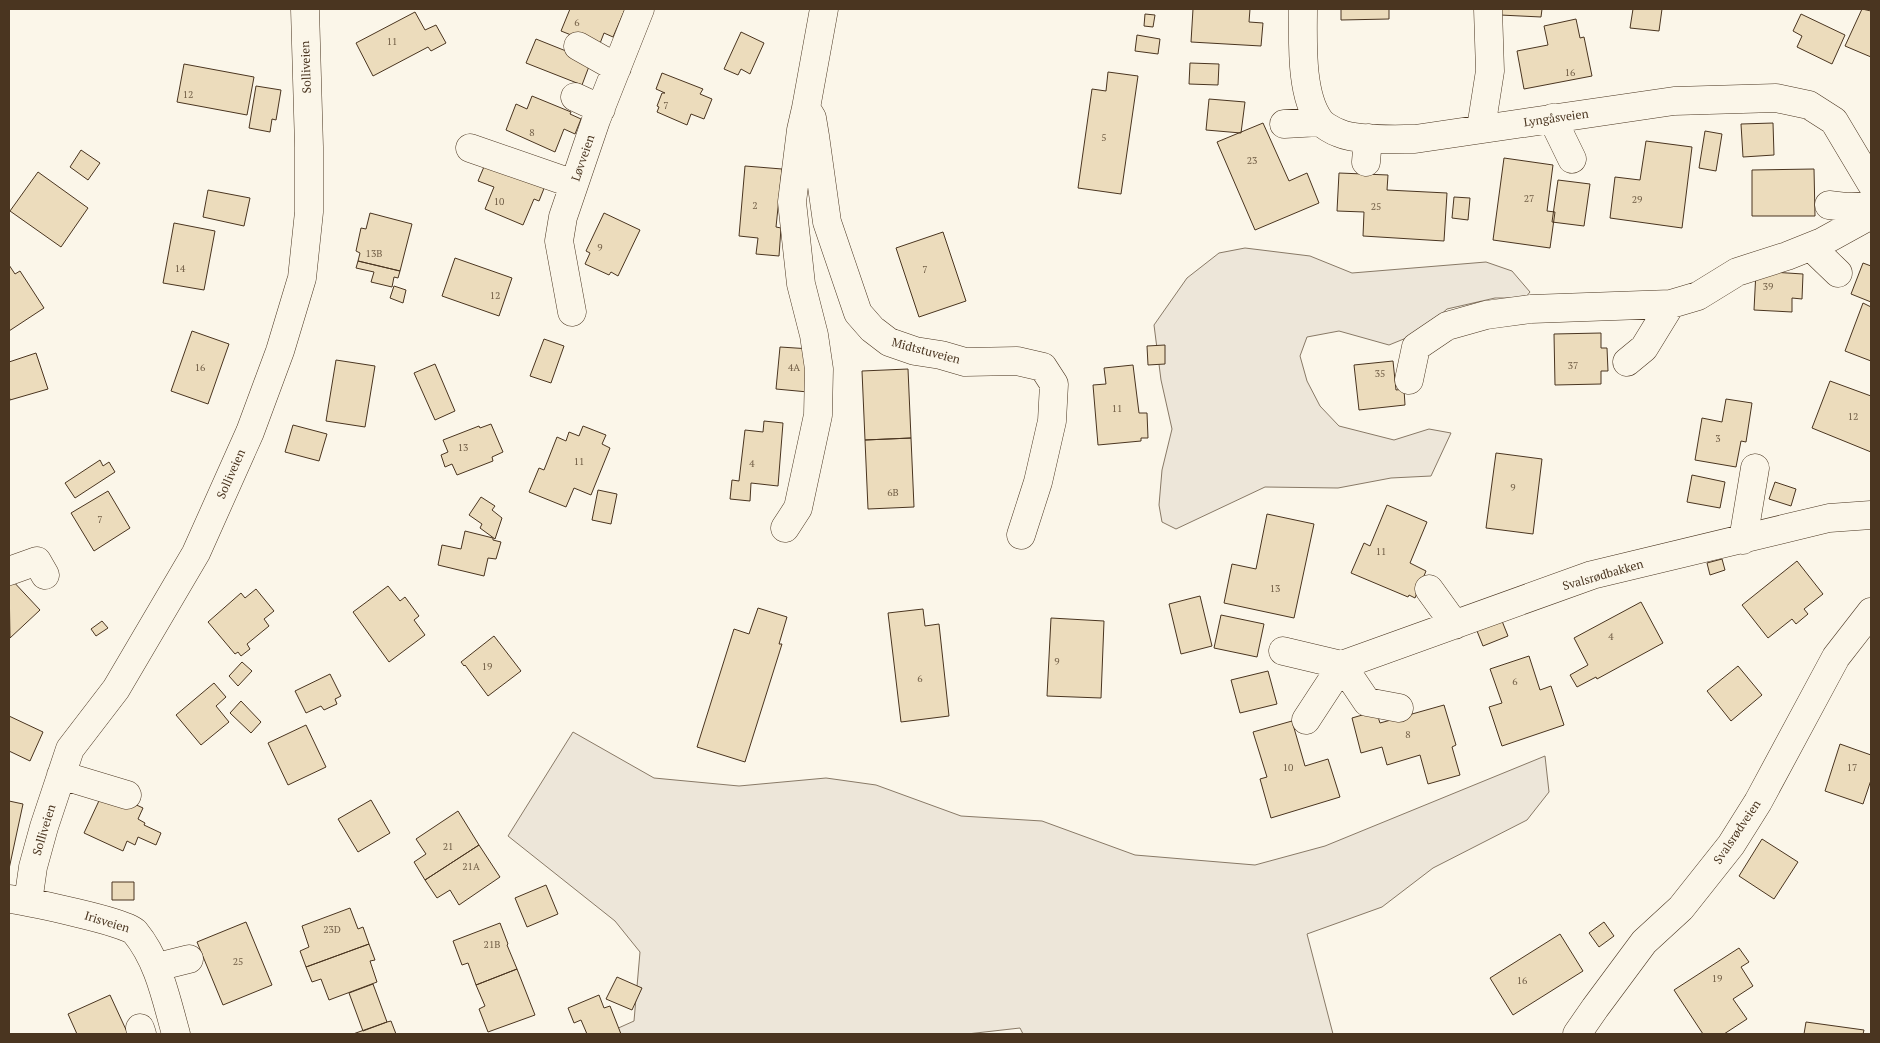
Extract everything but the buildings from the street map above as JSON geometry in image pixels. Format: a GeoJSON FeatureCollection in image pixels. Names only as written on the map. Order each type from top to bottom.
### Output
{"type":"FeatureCollection","features":[{"type":"Feature","properties":{"kind":"street","name":"Solliveien"},"geometry":{"type":"LineString","coordinates":[[18,900],[35,859],[70,749],[116,689],[196,553],[250,432],[280,351],[302,278],[309,212],[305,9]]}},
{"type":"Feature","properties":{"kind":"street","name":"Løvveien"},"geometry":{"type":"LineString","coordinates":[[572,312],[559,241],[563,217],[600,109],[640,9]]}},
{"type":"Feature","properties":{"kind":"street","name":"Midtstuveien"},"geometry":{"type":"LineString","coordinates":[[785,528],[798,508],[818,415],[819,369],[814,335],[802,284],[792,202],[801,130],[824,9]]}},
{"type":"Feature","properties":{"kind":"street"},"geometry":{"type":"LineString","coordinates":[[1284,124],[1320,122],[1310,102],[1303,60],[1304,9]]}},
{"type":"Feature","properties":{"kind":"street"},"geometry":{"type":"LineString","coordinates":[[1481,128],[1490,71],[1488,9]]}},
{"type":"Feature","properties":{"kind":"street"},"geometry":{"type":"LineString","coordinates":[[578,46],[616,68]]}},
{"type":"Feature","properties":{"kind":"street"},"geometry":{"type":"LineString","coordinates":[[575,97],[600,109]]}},
{"type":"Feature","properties":{"kind":"street","name":"Lyngåsveien"},"geometry":{"type":"LineString","coordinates":[[1320,122],[1367,150],[1415,139],[1481,128],[1674,101],[1776,98],[1809,105],[1834,121],[1871,182]]}},
{"type":"Feature","properties":{"kind":"street","name":"Midtstuveien"},"geometry":{"type":"LineString","coordinates":[[806,108],[812,118],[827,222],[858,313],[862,318],[872,329],[890,342],[915,351],[941,355],[965,362],[1016,361],[1043,367],[1054,384],[1052,422],[1038,482],[1021,535]]}},
{"type":"Feature","properties":{"kind":"street"},"geometry":{"type":"LineString","coordinates":[[1552,118],[1572,159]]}},
{"type":"Feature","properties":{"kind":"street"},"geometry":{"type":"LineString","coordinates":[[470,148],[574,184]]}},
{"type":"Feature","properties":{"kind":"street"},"geometry":{"type":"LineString","coordinates":[[1829,205],[1846,207],[1871,206]]}},
{"type":"Feature","properties":{"kind":"street"},"geometry":{"type":"LineString","coordinates":[[1409,380],[1416,348],[1447,326],[1486,315],[1531,309],[1671,304],[1698,296],[1738,272],[1811,247],[1871,215]]}},
{"type":"Feature","properties":{"kind":"street"},"geometry":{"type":"LineString","coordinates":[[1811,247],[1838,273]]}},
{"type":"Feature","properties":{"kind":"street"},"geometry":{"type":"LineString","coordinates":[[1627,362],[1644,348],[1671,304]]}},
{"type":"Feature","properties":{"kind":"street"},"geometry":{"type":"LineString","coordinates":[[1743,540],[1755,468]]}},
{"type":"Feature","properties":{"kind":"street","name":"Svalsrødbakken"},"geometry":{"type":"LineString","coordinates":[[1342,665],[1592,575],[1830,518],[1871,515]]}},
{"type":"Feature","properties":{"kind":"street"},"geometry":{"type":"LineString","coordinates":[[9,571],[37,561],[45,575]]}},
{"type":"Feature","properties":{"kind":"street"},"geometry":{"type":"LineString","coordinates":[[1428,589],[1455,625]]}},
{"type":"Feature","properties":{"kind":"street","name":"Svalsrødveien"},"geometry":{"type":"LineString","coordinates":[[1577,1034],[1644,942],[1681,908],[1731,845],[1758,802],[1836,657],[1871,612]]}},
{"type":"Feature","properties":{"kind":"street"},"geometry":{"type":"LineString","coordinates":[[1283,651],[1342,665],[1367,702],[1399,708]]}},
{"type":"Feature","properties":{"kind":"street"},"geometry":{"type":"LineString","coordinates":[[1306,720],[1342,665]]}},
{"type":"Feature","properties":{"kind":"street"},"geometry":{"type":"LineString","coordinates":[[62,774],[127,795]]}},
{"type":"Feature","properties":{"kind":"street","name":"Irisveien"},"geometry":{"type":"LineString","coordinates":[[18,900],[100,919],[134,930],[157,967],[176,1034]]}},
{"type":"Feature","properties":{"kind":"street"},"geometry":{"type":"LineString","coordinates":[[157,967],[188,959]]}},
{"type":"Feature","properties":{"kind":"shaded area"},"geometry":{"type":"Polygon","coordinates":[[[1245,248],[1310,256],[1352,273],[1486,262],[1512,271],[1530,292],[1525,298],[1495,298],[1447,309],[1421,332],[1389,345],[1339,331],[1307,337],[1300,356],[1307,381],[1320,406],[1339,426],[1394,440],[1429,429],[1451,433],[1431,476],[1391,478],[1338,488],[1265,487],[1176,529],[1162,522],[1159,505],[1162,470],[1172,429],[1161,380],[1154,325],[1187,278],[1219,253],[1245,248]]]}},
{"type":"Feature","properties":{"kind":"shaded area"},"geometry":{"type":"Polygon","coordinates":[[[573,732],[654,778],[739,786],[826,778],[876,785],[961,816],[1042,821],[1135,855],[1255,865],[1325,846],[1545,756],[1549,792],[1527,820],[1433,868],[1382,907],[1307,934],[1333,1034],[1023,1034],[1020,1028],[967,1034],[605,1034],[634,1021],[640,952],[615,921],[508,836],[573,732]]]}}]}
